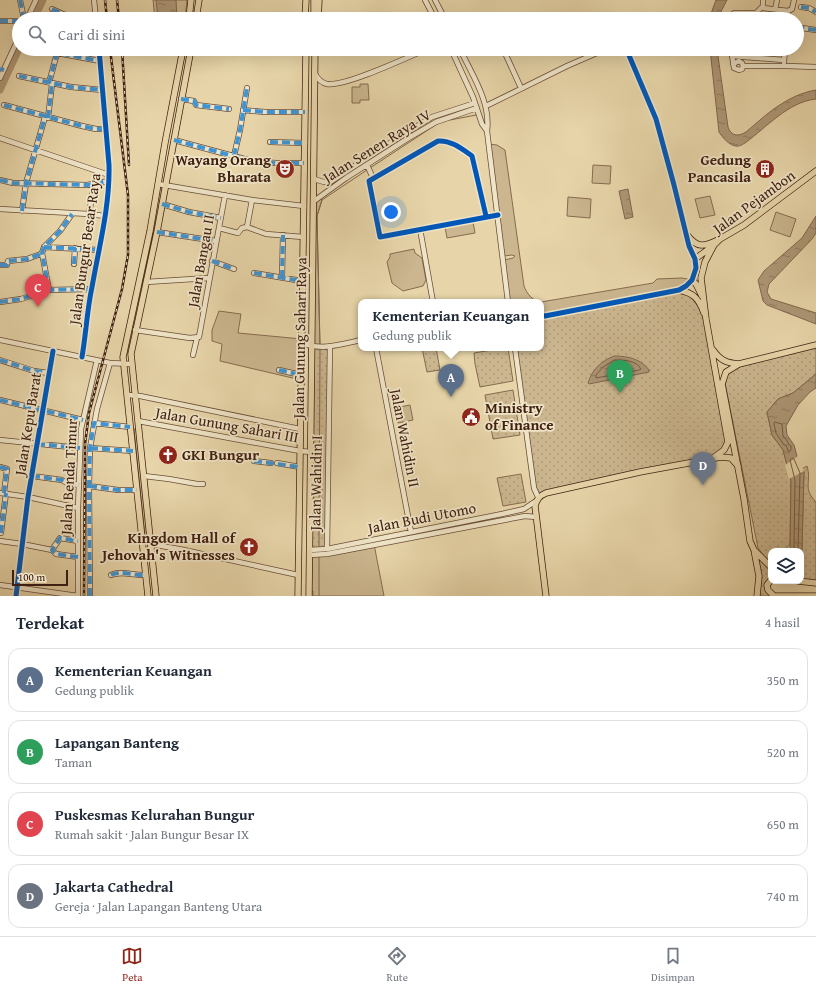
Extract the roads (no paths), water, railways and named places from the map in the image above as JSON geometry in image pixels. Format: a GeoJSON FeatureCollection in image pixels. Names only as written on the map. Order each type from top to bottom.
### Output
{"type":"FeatureCollection","features":[{"type":"Feature","properties":{"kind":"main road"},"geometry":{"type":"LineString","coordinates":[[189,12],[191,0]]}},
{"type":"Feature","properties":{"kind":"main road"},"geometry":{"type":"LineString","coordinates":[[197,12],[199,0]]}},
{"type":"Feature","properties":{"kind":"main road"},"geometry":{"type":"LineString","coordinates":[[305,12],[306,0]]}},
{"type":"Feature","properties":{"kind":"main road"},"geometry":{"type":"LineString","coordinates":[[314,0],[314,12]]}},
{"type":"Feature","properties":{"kind":"main road"},"geometry":{"type":"LineString","coordinates":[[318,0],[318,12]]}},
{"type":"Feature","properties":{"kind":"main road"},"geometry":{"type":"LineString","coordinates":[[148,596],[123,364],[124,352],[148,238],[182,56]]}},
{"type":"Feature","properties":{"kind":"main road"},"geometry":{"type":"LineString","coordinates":[[156,596],[131,354],[157,232],[190,56]]}},
{"type":"Feature","properties":{"kind":"main road","name":"Jalan Gunung Sahari Raya"},"geometry":{"type":"LineString","coordinates":[[298,596],[306,56]]}},
{"type":"Feature","properties":{"kind":"main road","name":"Jalan Gunung Sahari Raya"},"geometry":{"type":"LineString","coordinates":[[309,596],[311,553],[311,452],[317,347],[314,201],[315,56]]}},
{"type":"Feature","properties":{"kind":"main road"},"geometry":{"type":"LineString","coordinates":[[170,116],[178,117]]}},
{"type":"Feature","properties":{"kind":"main road","name":"Jalan Pejambon"},"geometry":{"type":"LineString","coordinates":[[706,319],[701,278],[705,262],[714,245],[720,239],[744,225],[816,171]]}},
{"type":"Feature","properties":{"kind":"main road"},"geometry":{"type":"LineString","coordinates":[[687,235],[694,243],[699,245],[709,244],[720,239]]}},
{"type":"Feature","properties":{"kind":"main road"},"geometry":{"type":"LineString","coordinates":[[695,259],[714,245]]}},
{"type":"Feature","properties":{"kind":"main road"},"geometry":{"type":"LineString","coordinates":[[692,280],[696,284],[704,300]]}},
{"type":"Feature","properties":{"kind":"main road"},"geometry":{"type":"LineString","coordinates":[[679,290],[694,294],[698,299],[706,319],[728,442],[724,450],[713,458]]}},
{"type":"Feature","properties":{"kind":"main road"},"geometry":{"type":"LineString","coordinates":[[757,596],[759,576],[754,550],[750,541],[738,466],[722,384],[726,372],[739,364],[816,345]]}},
{"type":"Feature","properties":{"kind":"main road"},"geometry":{"type":"LineString","coordinates":[[711,348],[722,361],[739,364]]}},
{"type":"Feature","properties":{"kind":"main road"},"geometry":{"type":"LineString","coordinates":[[129,422],[138,419]]}},
{"type":"Feature","properties":{"kind":"main road"},"geometry":{"type":"LineString","coordinates":[[131,436],[133,424],[138,419]]}},
{"type":"Feature","properties":{"kind":"main road"},"geometry":{"type":"LineString","coordinates":[[546,596],[536,517],[535,506],[537,499],[546,493],[713,458],[726,456],[731,458],[738,466]]}},
{"type":"Feature","properties":{"kind":"main road"},"geometry":{"type":"LineString","coordinates":[[754,550],[768,563]]}},
{"type":"Feature","properties":{"kind":"main road"},"geometry":{"type":"LineString","coordinates":[[804,582],[816,583]]}},
{"type":"Feature","properties":{"kind":"main road"},"geometry":{"type":"LineString","coordinates":[[768,584],[768,590],[773,596],[816,596]]}},
{"type":"Feature","properties":{"kind":"street"},"geometry":{"type":"LineString","coordinates":[[20,0],[23,12]]}},
{"type":"Feature","properties":{"kind":"street"},"geometry":{"type":"LineString","coordinates":[[31,12],[36,0]]}},
{"type":"Feature","properties":{"kind":"street"},"geometry":{"type":"LineString","coordinates":[[94,0],[95,12]]}},
{"type":"Feature","properties":{"kind":"street"},"geometry":{"type":"LineString","coordinates":[[425,0],[431,12]]}},
{"type":"Feature","properties":{"kind":"street"},"geometry":{"type":"LineString","coordinates":[[435,0],[441,12]]}},
{"type":"Feature","properties":{"kind":"street"},"geometry":{"type":"LineString","coordinates":[[757,12],[762,7],[763,0]]}},
{"type":"Feature","properties":{"kind":"street"},"geometry":{"type":"LineString","coordinates":[[775,10],[777,0]]}},
{"type":"Feature","properties":{"kind":"street"},"geometry":{"type":"LineString","coordinates":[[762,7],[788,11],[792,9],[794,0]]}},
{"type":"Feature","properties":{"kind":"street"},"geometry":{"type":"LineString","coordinates":[[801,7],[809,8],[816,12]]}},
{"type":"Feature","properties":{"kind":"street"},"geometry":{"type":"LineString","coordinates":[[52,9],[59,12]]}},
{"type":"Feature","properties":{"kind":"street"},"geometry":{"type":"LineString","coordinates":[[0,21],[12,21]]}},
{"type":"Feature","properties":{"kind":"street"},"geometry":{"type":"LineString","coordinates":[[804,28],[816,30]]}},
{"type":"Feature","properties":{"kind":"street"},"geometry":{"type":"LineString","coordinates":[[0,78],[2,70],[12,51]]}},
{"type":"Feature","properties":{"kind":"street"},"geometry":{"type":"LineString","coordinates":[[22,211],[26,183],[46,117],[56,56]]}},
{"type":"Feature","properties":{"kind":"street"},"geometry":{"type":"LineString","coordinates":[[73,56],[100,61]]}},
{"type":"Feature","properties":{"kind":"street","name":"Jalan Bungur Besar Raya"},"geometry":{"type":"LineString","coordinates":[[82,357],[91,289],[105,216],[109,181],[99,56]]}},
{"type":"Feature","properties":{"kind":"street"},"geometry":{"type":"LineString","coordinates":[[315,74],[319,80],[325,84],[339,83],[410,56]]}},
{"type":"Feature","properties":{"kind":"street"},"geometry":{"type":"LineString","coordinates":[[454,56],[476,103],[482,124],[487,132]]}},
{"type":"Feature","properties":{"kind":"street"},"geometry":{"type":"LineString","coordinates":[[463,56],[486,106],[488,122],[487,132],[508,299]]}},
{"type":"Feature","properties":{"kind":"street"},"geometry":{"type":"LineString","coordinates":[[506,56],[521,88]]}},
{"type":"Feature","properties":{"kind":"street"},"geometry":{"type":"LineString","coordinates":[[486,106],[591,56]]}},
{"type":"Feature","properties":{"kind":"street"},"geometry":{"type":"LineString","coordinates":[[544,316],[679,290],[692,280],[696,268],[695,259],[689,246],[656,119],[629,56]]}},
{"type":"Feature","properties":{"kind":"street"},"geometry":{"type":"LineString","coordinates":[[784,56],[784,61],[732,56],[733,64],[739,61],[743,66],[816,67]]}},
{"type":"Feature","properties":{"kind":"street"},"geometry":{"type":"LineString","coordinates":[[464,76],[471,72]]}},
{"type":"Feature","properties":{"kind":"street"},"geometry":{"type":"LineString","coordinates":[[19,76],[51,84],[82,89],[102,90]]}},
{"type":"Feature","properties":{"kind":"street"},"geometry":{"type":"LineString","coordinates":[[234,156],[247,88]]}},
{"type":"Feature","properties":{"kind":"street"},"geometry":{"type":"LineString","coordinates":[[181,99],[194,102],[196,105],[229,109]]}},
{"type":"Feature","properties":{"kind":"street","name":"Jalan Senen Raya IV"},"geometry":{"type":"LineString","coordinates":[[314,179],[328,182],[432,117],[476,103]]}},
{"type":"Feature","properties":{"kind":"street"},"geometry":{"type":"LineString","coordinates":[[4,105],[82,126],[105,129]]}},
{"type":"Feature","properties":{"kind":"street","name":"Jalan Senen Raya IV"},"geometry":{"type":"LineString","coordinates":[[314,201],[407,138],[435,123],[477,108]]}},
{"type":"Feature","properties":{"kind":"street"},"geometry":{"type":"LineString","coordinates":[[243,110],[265,112],[305,112]]}},
{"type":"Feature","properties":{"kind":"street"},"geometry":{"type":"LineString","coordinates":[[432,117],[435,123]]}},
{"type":"Feature","properties":{"kind":"street"},"geometry":{"type":"LineString","coordinates":[[404,134],[407,138]]}},
{"type":"Feature","properties":{"kind":"street"},"geometry":{"type":"LineString","coordinates":[[0,138],[109,175]]}},
{"type":"Feature","properties":{"kind":"street"},"geometry":{"type":"LineString","coordinates":[[174,140],[261,162],[304,163]]}},
{"type":"Feature","properties":{"kind":"street"},"geometry":{"type":"LineString","coordinates":[[486,216],[472,156],[456,145],[448,142],[438,141],[368,181],[380,237],[486,216],[498,215]]}},
{"type":"Feature","properties":{"kind":"street"},"geometry":{"type":"LineString","coordinates":[[270,142],[305,143]]}},
{"type":"Feature","properties":{"kind":"street"},"geometry":{"type":"LineString","coordinates":[[367,165],[373,178]]}},
{"type":"Feature","properties":{"kind":"street"},"geometry":{"type":"LineString","coordinates":[[348,170],[351,175]]}},
{"type":"Feature","properties":{"kind":"street"},"geometry":{"type":"LineString","coordinates":[[0,180],[13,183],[49,184],[94,184],[109,181]]}},
{"type":"Feature","properties":{"kind":"street"},"geometry":{"type":"LineString","coordinates":[[89,214],[94,184]]}},
{"type":"Feature","properties":{"kind":"street"},"geometry":{"type":"LineString","coordinates":[[158,184],[252,200],[304,206]]}},
{"type":"Feature","properties":{"kind":"street","name":"Jalan Bangau II"},"geometry":{"type":"LineString","coordinates":[[193,355],[197,338],[200,336],[209,278],[226,195]]}},
{"type":"Feature","properties":{"kind":"street"},"geometry":{"type":"LineString","coordinates":[[247,227],[252,200]]}},
{"type":"Feature","properties":{"kind":"street"},"geometry":{"type":"LineString","coordinates":[[162,204],[190,212],[221,218]]}},
{"type":"Feature","properties":{"kind":"street"},"geometry":{"type":"LineString","coordinates":[[0,209],[105,216]]}},
{"type":"Feature","properties":{"kind":"street"},"geometry":{"type":"LineString","coordinates":[[49,290],[41,254],[44,247],[60,231],[72,214]]}},
{"type":"Feature","properties":{"kind":"street"},"geometry":{"type":"LineString","coordinates":[[219,228],[238,233],[243,227],[247,227],[262,233],[303,237]]}},
{"type":"Feature","properties":{"kind":"street"},"geometry":{"type":"LineString","coordinates":[[420,230],[433,299]]}},
{"type":"Feature","properties":{"kind":"street"},"geometry":{"type":"LineString","coordinates":[[157,232],[216,242]]}},
{"type":"Feature","properties":{"kind":"street"},"geometry":{"type":"LineString","coordinates":[[282,278],[283,235]]}},
{"type":"Feature","properties":{"kind":"street"},"geometry":{"type":"LineString","coordinates":[[44,247],[99,250]]}},
{"type":"Feature","properties":{"kind":"street"},"geometry":{"type":"LineString","coordinates":[[74,264],[75,248]]}},
{"type":"Feature","properties":{"kind":"street"},"geometry":{"type":"LineString","coordinates":[[0,265],[7,266],[7,261],[27,259],[41,254]]}},
{"type":"Feature","properties":{"kind":"street"},"geometry":{"type":"LineString","coordinates":[[212,262],[234,269]]}},
{"type":"Feature","properties":{"kind":"street"},"geometry":{"type":"LineString","coordinates":[[254,273],[302,281]]}},
{"type":"Feature","properties":{"kind":"street"},"geometry":{"type":"LineString","coordinates":[[146,282],[209,278]]}},
{"type":"Feature","properties":{"kind":"street"},"geometry":{"type":"LineString","coordinates":[[0,302],[21,299],[49,290],[91,289]]}},
{"type":"Feature","properties":{"kind":"street"},"geometry":{"type":"LineString","coordinates":[[135,330],[197,338]]}},
{"type":"Feature","properties":{"kind":"street"},"geometry":{"type":"LineString","coordinates":[[0,340],[110,363],[131,364]]}},
{"type":"Feature","properties":{"kind":"street"},"geometry":{"type":"LineString","coordinates":[[302,343],[317,347],[358,341]]}},
{"type":"Feature","properties":{"kind":"street","name":"Jalan Wahidin I"},"geometry":{"type":"LineString","coordinates":[[324,551],[330,346]]}},
{"type":"Feature","properties":{"kind":"street","name":"Jalan Kepu Barat"},"geometry":{"type":"LineString","coordinates":[[16,596],[28,497],[52,351]]}},
{"type":"Feature","properties":{"kind":"street","name":"Jalan Wahidin II"},"geometry":{"type":"LineString","coordinates":[[377,351],[412,532]]}},
{"type":"Feature","properties":{"kind":"street"},"geometry":{"type":"LineString","coordinates":[[515,351],[534,488],[537,499]]}},
{"type":"Feature","properties":{"kind":"street"},"geometry":{"type":"LineString","coordinates":[[0,360],[49,373]]}},
{"type":"Feature","properties":{"kind":"street","name":"Jalan Benda Timur"},"geometry":{"type":"LineString","coordinates":[[78,596],[80,448],[83,420],[97,360]]}},
{"type":"Feature","properties":{"kind":"street"},"geometry":{"type":"LineString","coordinates":[[90,596],[90,448],[94,423],[110,363]]}},
{"type":"Feature","properties":{"kind":"street"},"geometry":{"type":"LineString","coordinates":[[279,370],[301,375]]}},
{"type":"Feature","properties":{"kind":"street"},"geometry":{"type":"LineString","coordinates":[[127,395],[136,395],[300,429]]}},
{"type":"Feature","properties":{"kind":"street"},"geometry":{"type":"LineString","coordinates":[[0,400],[83,420]]}},
{"type":"Feature","properties":{"kind":"street","name":"Jalan Gunung Sahari III"},"geometry":{"type":"LineString","coordinates":[[138,419],[311,452]]}},
{"type":"Feature","properties":{"kind":"street"},"geometry":{"type":"LineString","coordinates":[[94,423],[129,422]]}},
{"type":"Feature","properties":{"kind":"street"},"geometry":{"type":"LineString","coordinates":[[0,440],[80,448]]}},
{"type":"Feature","properties":{"kind":"street"},"geometry":{"type":"LineString","coordinates":[[90,448],[133,450]]}},
{"type":"Feature","properties":{"kind":"street"},"geometry":{"type":"LineString","coordinates":[[254,461],[271,462]]}},
{"type":"Feature","properties":{"kind":"street"},"geometry":{"type":"LineString","coordinates":[[278,464],[300,467]]}},
{"type":"Feature","properties":{"kind":"street"},"geometry":{"type":"LineString","coordinates":[[0,468],[7,470],[1,533]]}},
{"type":"Feature","properties":{"kind":"street"},"geometry":{"type":"LineString","coordinates":[[32,476],[62,480],[67,483],[79,485]]}},
{"type":"Feature","properties":{"kind":"street"},"geometry":{"type":"LineString","coordinates":[[144,476],[203,484]]}},
{"type":"Feature","properties":{"kind":"street"},"geometry":{"type":"LineString","coordinates":[[89,486],[118,490],[137,490]]}},
{"type":"Feature","properties":{"kind":"street"},"geometry":{"type":"LineString","coordinates":[[4,493],[78,508]]}},
{"type":"Feature","properties":{"kind":"street","name":"Jalan Budi Utomo"},"geometry":{"type":"LineString","coordinates":[[324,551],[520,510],[537,499]]}},
{"type":"Feature","properties":{"kind":"street","name":"Jalan Budi Utomo"},"geometry":{"type":"LineString","coordinates":[[311,553],[503,519],[524,516],[536,517]]}},
{"type":"Feature","properties":{"kind":"street"},"geometry":{"type":"LineString","coordinates":[[52,550],[60,538],[78,541]]}},
{"type":"Feature","properties":{"kind":"street"},"geometry":{"type":"LineString","coordinates":[[0,541],[52,550],[56,554],[78,557]]}},
{"type":"Feature","properties":{"kind":"street"},"geometry":{"type":"LineString","coordinates":[[151,544],[298,575]]}},
{"type":"Feature","properties":{"kind":"street"},"geometry":{"type":"LineString","coordinates":[[111,575],[122,573],[146,575]]}},
{"type":"Feature","properties":{"kind":"street"},"geometry":{"type":"LineString","coordinates":[[0,585],[78,596]]}},
{"type":"Feature","properties":{"kind":"water"},"geometry":{"type":"Polygon","coordinates":[[[156,0],[176,0],[177,12],[157,12],[156,0]]]}},
{"type":"Feature","properties":{"kind":"water"},"geometry":{"type":"Polygon","coordinates":[[[716,0],[727,0],[721,12],[712,12],[716,0]]]}},
{"type":"Feature","properties":{"kind":"water"},"geometry":{"type":"Polygon","coordinates":[[[711,56],[718,56],[728,127],[729,130],[735,135],[740,135],[746,132],[778,106],[796,96],[816,90],[816,99],[806,101],[787,110],[740,146],[731,145],[719,132],[711,56]]]}},
{"type":"Feature","properties":{"kind":"water"},"geometry":{"type":"Polygon","coordinates":[[[628,189],[633,217],[625,219],[619,191],[628,189]]]}},
{"type":"Feature","properties":{"kind":"water"},"geometry":{"type":"Polygon","coordinates":[[[816,216],[816,233],[769,284],[767,292],[771,299],[816,313],[816,324],[767,305],[763,301],[758,280],[764,271],[802,238],[816,216]]]}},
{"type":"Feature","properties":{"kind":"water"},"geometry":{"type":"Polygon","coordinates":[[[614,356],[638,361],[646,366],[649,372],[589,384],[588,383],[592,374],[598,366],[605,360],[614,356]]]}},
{"type":"Feature","properties":{"kind":"water"},"geometry":{"type":"Polygon","coordinates":[[[816,374],[816,388],[810,392],[798,405],[786,426],[787,435],[794,445],[804,472],[802,548],[790,548],[791,480],[783,450],[772,435],[767,412],[778,399],[793,393],[816,374]]]}},
{"type":"Feature","properties":{"kind":"waterway"},"geometry":{"type":"LineString","coordinates":[[37,12],[43,0]]}},
{"type":"Feature","properties":{"kind":"waterway"},"geometry":{"type":"LineString","coordinates":[[0,90],[16,56]]}},
{"type":"Feature","properties":{"kind":"waterway"},"geometry":{"type":"LineString","coordinates":[[450,120],[476,115]]}},
{"type":"Feature","properties":{"kind":"waterway"},"geometry":{"type":"LineString","coordinates":[[370,168],[437,124]]}},
{"type":"Feature","properties":{"kind":"waterway"},"geometry":{"type":"LineString","coordinates":[[320,345],[317,216],[322,200],[367,170]]}},
{"type":"Feature","properties":{"kind":"waterway"},"geometry":{"type":"LineString","coordinates":[[319,547],[320,349]]}},
{"type":"Feature","properties":{"kind":"waterway"},"geometry":{"type":"LineString","coordinates":[[319,557],[319,596]]}},
{"type":"Feature","properties":{"kind":"railway"},"geometry":{"type":"LineString","coordinates":[[105,0],[106,12]]}},
{"type":"Feature","properties":{"kind":"railway"},"geometry":{"type":"LineString","coordinates":[[117,0],[118,12]]}},
{"type":"Feature","properties":{"kind":"railway"},"geometry":{"type":"LineString","coordinates":[[84,596],[85,444],[89,413],[122,289],[128,255],[128,195],[111,56]]}},
{"type":"Feature","properties":{"kind":"railway"},"geometry":{"type":"LineString","coordinates":[[122,56],[129,165]]}},
{"type":"Feature","properties":{"kind":"place","name":"Wayang Orang Bharata"},"geometry":{"type":"Point","coordinates":[285,169]}},
{"type":"Feature","properties":{"kind":"place","name":"Gedung Pancasila"},"geometry":{"type":"Point","coordinates":[765,169]}},
{"type":"Feature","properties":{"kind":"place","name":"Puskesmas Kelurahan Bungur"},"geometry":{"type":"Point","coordinates":[38,307]}},
{"type":"Feature","properties":{"kind":"place","name":"Lapangan Banteng"},"geometry":{"type":"Point","coordinates":[620,393]}},
{"type":"Feature","properties":{"kind":"place","name":"Kementerian Keuangan"},"geometry":{"type":"Point","coordinates":[451,397]}},
{"type":"Feature","properties":{"kind":"place","name":"Ministry of Finance"},"geometry":{"type":"Point","coordinates":[471,417]}},
{"type":"Feature","properties":{"kind":"place","name":"GKI Bungur"},"geometry":{"type":"Point","coordinates":[168,455]}},
{"type":"Feature","properties":{"kind":"place","name":"Jakarta Cathedral"},"geometry":{"type":"Point","coordinates":[703,485]}},
{"type":"Feature","properties":{"kind":"place","name":"Kingdom Hall of Jehovah's Witnesses"},"geometry":{"type":"Point","coordinates":[249,547]}}]}
